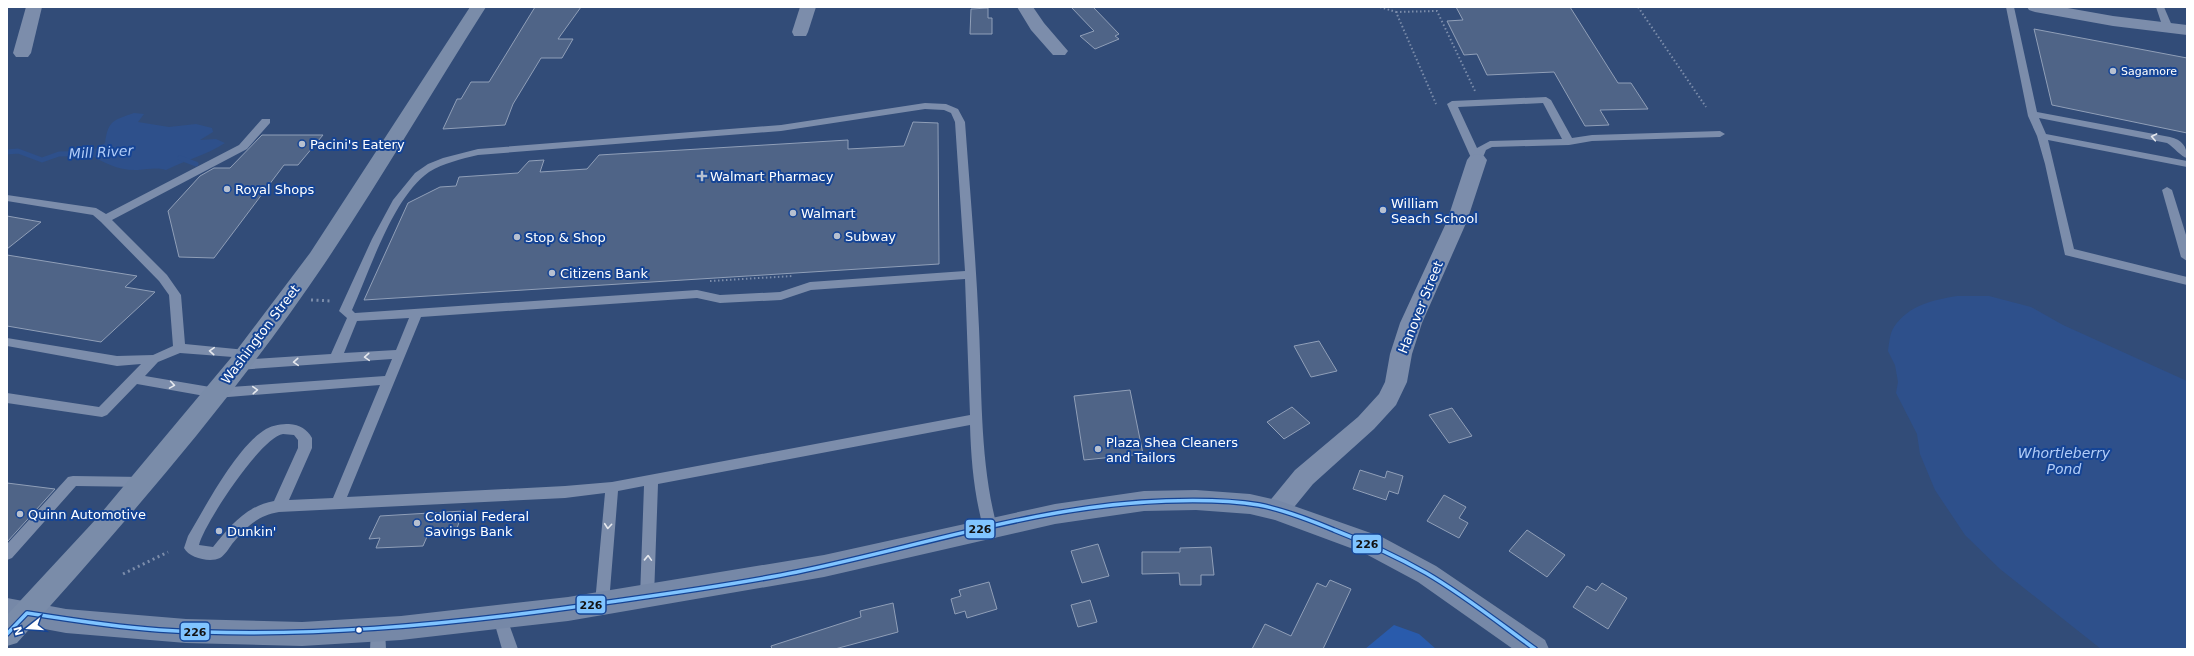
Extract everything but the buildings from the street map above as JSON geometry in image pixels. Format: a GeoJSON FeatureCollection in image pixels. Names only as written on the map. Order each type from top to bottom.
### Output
{"type":"FeatureCollection","features":[{"type":"Feature","properties":{"kind":"main road","name":"Washington Street"},"geometry":{"type":"LineString","coordinates":[[7,634],[17,612],[143,482],[242,359],[317,258],[478,7]]}},
{"type":"Feature","properties":{"kind":"main road"},"geometry":{"type":"LineString","coordinates":[[17,612],[66,621],[300,642],[378,640],[500,618],[647,597],[824,566],[990,527],[1055,514],[1144,501],[1210,501],[1250,504],[1277,510],[1373,545],[1420,571],[1535,649]]}},
{"type":"Feature","properties":{"kind":"street"},"geometry":{"type":"LineString","coordinates":[[22,53],[34,7]]}},
{"type":"Feature","properties":{"kind":"street"},"geometry":{"type":"LineString","coordinates":[[800,32],[808,7]]}},
{"type":"Feature","properties":{"kind":"street"},"geometry":{"type":"LineString","coordinates":[[1026,7],[1037,26],[1059,51]]}},
{"type":"Feature","properties":{"kind":"street"},"geometry":{"type":"LineString","coordinates":[[2034,7],[2187,30]]}},
{"type":"Feature","properties":{"kind":"street","name":"Hanover Street"},"geometry":{"type":"LineString","coordinates":[[1277,510],[1304,477],[1366,423],[1388,399],[1396,382],[1401,354],[1411,323],[1457,221],[1477,160]]}},
{"type":"Feature","properties":{"kind":"lane"},"geometry":{"type":"LineString","coordinates":[[2010,7],[2033,114],[2042,136],[2050,164],[2069,252],[2187,281]]}},
{"type":"Feature","properties":{"kind":"lane"},"geometry":{"type":"LineString","coordinates":[[2160,7],[2168,28]]}},
{"type":"Feature","properties":{"kind":"lane"},"geometry":{"type":"LineString","coordinates":[[1477,160],[1452,104],[1546,100],[1568,142]]}},
{"type":"Feature","properties":{"kind":"lane"},"geometry":{"type":"LineString","coordinates":[[971,275],[810,286],[774,296],[720,299],[697,294],[353,317],[345,311],[394,206],[419,175],[434,165],[453,158],[478,152],[781,128],[925,106],[946,107],[955,111],[960,122],[971,275],[975,419],[982,496],[990,527]]}},
{"type":"Feature","properties":{"kind":"lane"},"geometry":{"type":"LineString","coordinates":[[2033,114],[2170,140],[2179,145],[2187,155]]}},
{"type":"Feature","properties":{"kind":"lane"},"geometry":{"type":"LineString","coordinates":[[105,219],[243,147],[266,121]]}},
{"type":"Feature","properties":{"kind":"lane"},"geometry":{"type":"LineString","coordinates":[[1477,160],[1482,148],[1490,144],[1568,142],[1592,138],[1720,134]]}},
{"type":"Feature","properties":{"kind":"lane"},"geometry":{"type":"LineString","coordinates":[[2042,136],[2187,164]]}},
{"type":"Feature","properties":{"kind":"lane"},"geometry":{"type":"LineString","coordinates":[[2168,190],[2187,256]]}},
{"type":"Feature","properties":{"kind":"lane"},"geometry":{"type":"LineString","coordinates":[[7,198],[96,212],[105,219],[163,278],[175,295],[179,348]]}},
{"type":"Feature","properties":{"kind":"lane"},"geometry":{"type":"LineString","coordinates":[[338,502],[417,313]]}},
{"type":"Feature","properties":{"kind":"lane"},"geometry":{"type":"LineString","coordinates":[[335,359],[353,317]]}},
{"type":"Feature","properties":{"kind":"lane"},"geometry":{"type":"LineString","coordinates":[[7,342],[117,361],[154,359],[179,348],[242,359],[335,359],[399,354]]}},
{"type":"Feature","properties":{"kind":"lane"},"geometry":{"type":"LineString","coordinates":[[7,398],[102,412],[154,359]]}},
{"type":"Feature","properties":{"kind":"lane"},"geometry":{"type":"LineString","coordinates":[[134,379],[216,393],[389,380]]}},
{"type":"Feature","properties":{"kind":"lane"},"geometry":{"type":"LineString","coordinates":[[279,506],[305,448],[305,438],[297,430],[282,429],[269,433],[256,444],[236,472],[193,540],[191,548],[198,552],[216,553],[254,513],[263,508],[338,502],[565,492],[612,487],[975,419]]}},
{"type":"Feature","properties":{"kind":"lane"},"geometry":{"type":"LineString","coordinates":[[647,597],[651,480]]}},
{"type":"Feature","properties":{"kind":"lane"},"geometry":{"type":"LineString","coordinates":[[7,554],[73,481],[143,482]]}},
{"type":"Feature","properties":{"kind":"lane"},"geometry":{"type":"LineString","coordinates":[[602,603],[612,487]]}},
{"type":"Feature","properties":{"kind":"lane"},"geometry":{"type":"LineString","coordinates":[[500,618],[510,649]]}},
{"type":"Feature","properties":{"kind":"path"},"geometry":{"type":"LineString","coordinates":[[1380,7],[1396,12],[1437,10]]}},
{"type":"Feature","properties":{"kind":"path"},"geometry":{"type":"LineString","coordinates":[[1436,7],[1481,103]]}},
{"type":"Feature","properties":{"kind":"path"},"geometry":{"type":"LineString","coordinates":[[1638,7],[1706,107]]}},
{"type":"Feature","properties":{"kind":"path"},"geometry":{"type":"LineString","coordinates":[[1396,12],[1437,105]]}},
{"type":"Feature","properties":{"kind":"path"},"geometry":{"type":"LineString","coordinates":[[123,574],[168,552]]}},
{"type":"Feature","properties":{"kind":"shaded area"},"geometry":{"type":"Polygon","coordinates":[[[1394,625],[1419,634],[1436,649],[1365,649],[1394,625]]]}},
{"type":"Feature","properties":{"kind":"water"},"geometry":{"type":"Polygon","coordinates":[[[134,113],[144,114],[138,122],[169,127],[196,124],[212,128],[213,132],[200,140],[216,139],[225,143],[211,151],[166,170],[156,168],[131,170],[118,168],[88,153],[105,143],[106,135],[110,125],[113,122],[121,117],[134,113]]]}},
{"type":"Feature","properties":{"kind":"water","name":"Whortleberry Pond"},"geometry":{"type":"Polygon","coordinates":[[[1957,296],[1989,296],[2031,307],[2063,325],[2187,381],[2187,649],[2101,649],[2000,569],[1965,535],[1935,490],[1920,454],[1917,434],[1896,393],[1898,382],[1895,365],[1888,351],[1893,329],[1907,313],[1930,302],[1957,296]]]}},
{"type":"Feature","properties":{"kind":"waterway","name":"Mill River"},"geometry":{"type":"LineString","coordinates":[[7,152],[18,151],[42,160],[59,154],[95,153]]}},
{"type":"Feature","properties":{"kind":"waterway","name":"Mill River"},"geometry":{"type":"LineString","coordinates":[[180,158],[196,164]]}},
{"type":"Feature","properties":{"kind":"transit line","name":"226"},"geometry":{"type":"LineString","coordinates":[[7,634],[27,613],[119,627],[229,633],[283,633],[390,628],[497,617],[676,593],[773,577],[853,560],[1022,519],[1079,509],[1136,502],[1193,500],[1251,504],[1269,507],[1333,529],[1400,559],[1426,573],[1468,600],[1535,649]]}},
{"type":"Feature","properties":{"kind":"place","name":"Sagamore"},"geometry":{"type":"Point","coordinates":[2113,71]}},
{"type":"Feature","properties":{"kind":"place","name":"Pacini's Eatery"},"geometry":{"type":"Point","coordinates":[302,144]}},
{"type":"Feature","properties":{"kind":"place","name":"Walmart Pharmacy"},"geometry":{"type":"Point","coordinates":[702,176]}},
{"type":"Feature","properties":{"kind":"place","name":"Royal Shops"},"geometry":{"type":"Point","coordinates":[227,189]}},
{"type":"Feature","properties":{"kind":"place","name":"William Seach School"},"geometry":{"type":"Point","coordinates":[1383,210]}},
{"type":"Feature","properties":{"kind":"place","name":"Walmart"},"geometry":{"type":"Point","coordinates":[793,213]}},
{"type":"Feature","properties":{"kind":"place","name":"Subway"},"geometry":{"type":"Point","coordinates":[837,236]}},
{"type":"Feature","properties":{"kind":"place","name":"Stop & Shop"},"geometry":{"type":"Point","coordinates":[517,237]}},
{"type":"Feature","properties":{"kind":"place","name":"Citizens Bank"},"geometry":{"type":"Point","coordinates":[552,273]}},
{"type":"Feature","properties":{"kind":"place","name":"Plaza Shea Cleaners and Tailors"},"geometry":{"type":"Point","coordinates":[1098,449]}},
{"type":"Feature","properties":{"kind":"place","name":"Quinn Automotive"},"geometry":{"type":"Point","coordinates":[20,514]}},
{"type":"Feature","properties":{"kind":"place","name":"Colonial Federal Savings Bank"},"geometry":{"type":"Point","coordinates":[417,523]}},
{"type":"Feature","properties":{"kind":"place","name":"Dunkin'"},"geometry":{"type":"Point","coordinates":[219,531]}}]}
